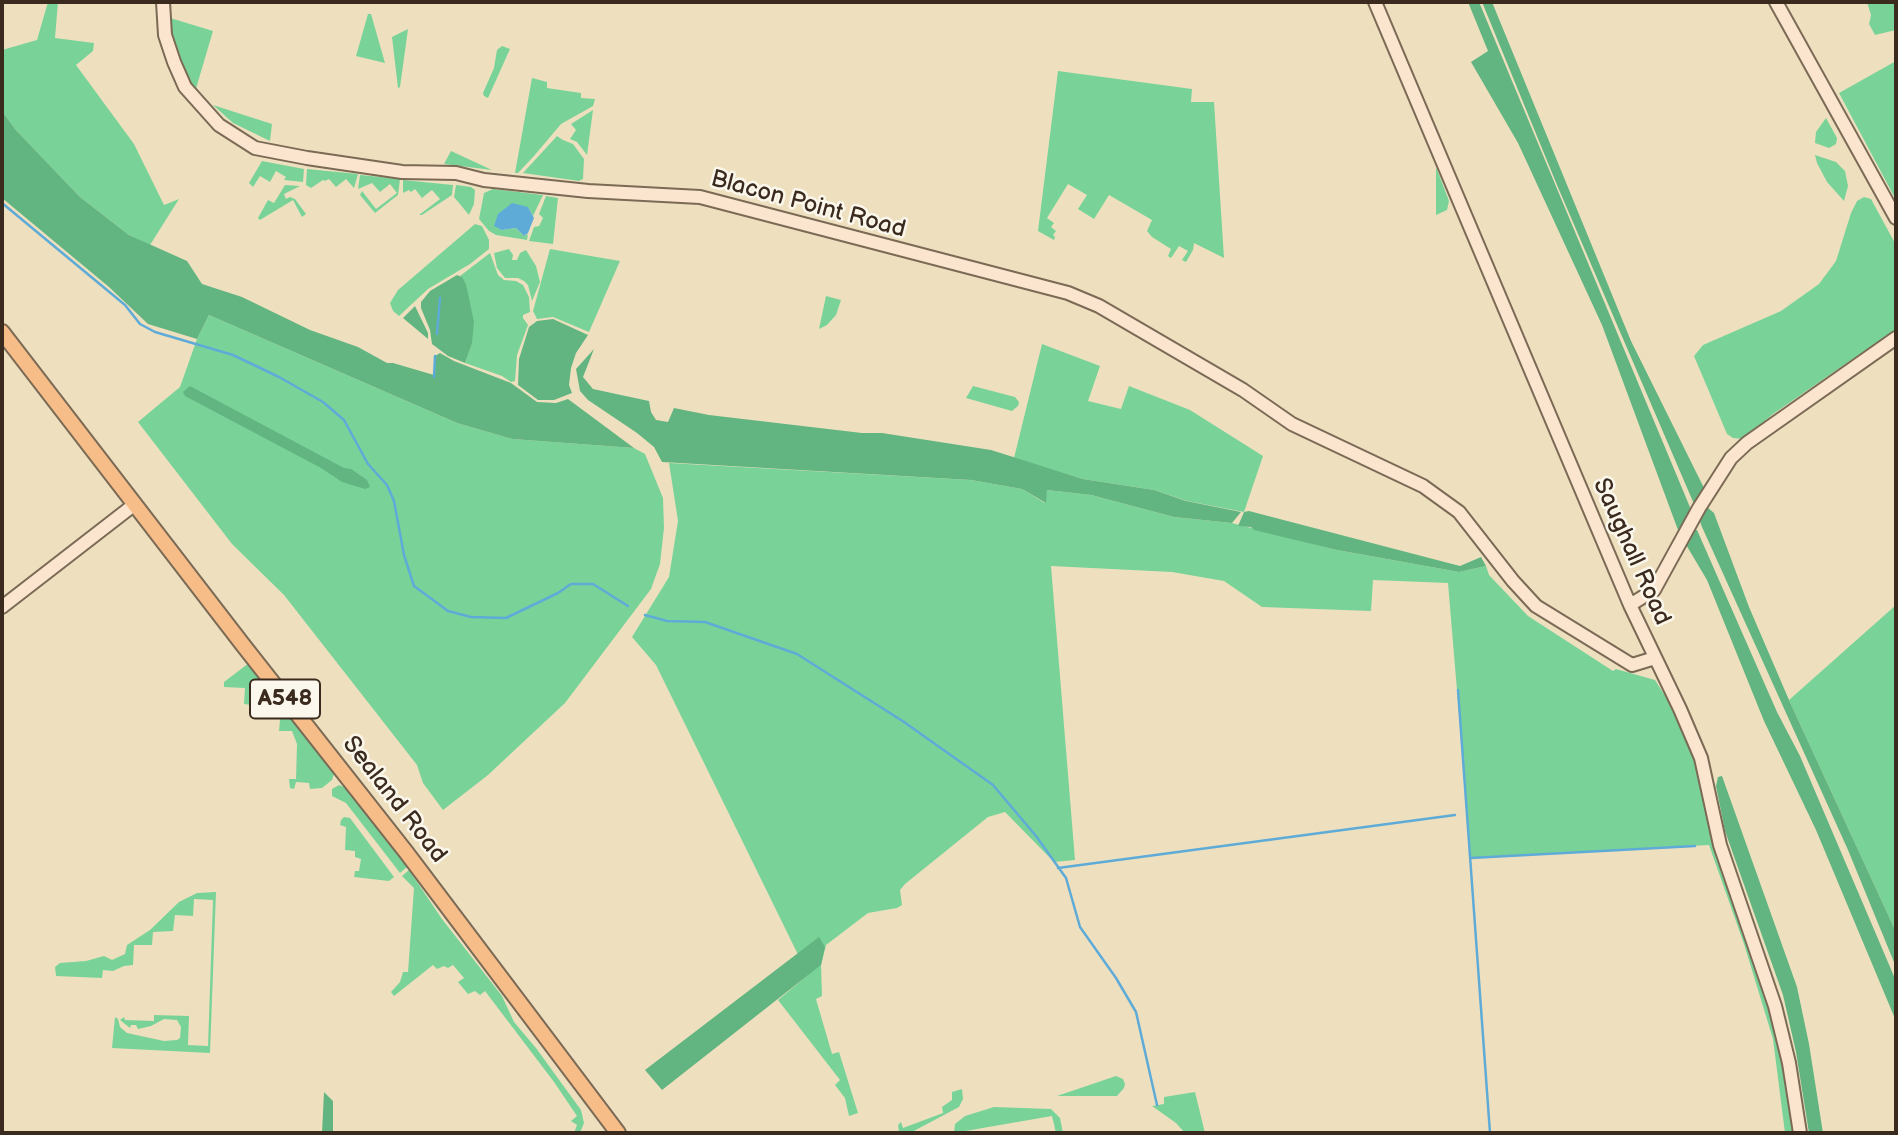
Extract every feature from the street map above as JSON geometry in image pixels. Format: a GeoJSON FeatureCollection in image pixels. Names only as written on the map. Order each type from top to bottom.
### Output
{"type":"FeatureCollection","features":[{"type":"Feature","properties":{"kind":"main road","name":"Sealand Road"},"geometry":{"type":"LineString","coordinates":[[2,332],[406,852],[618,1133]]}},
{"type":"Feature","properties":{"kind":"street","name":"Blacon Point Road"},"geometry":{"type":"LineString","coordinates":[[163,2],[165,36],[185,87],[219,125],[255,148],[402,172],[456,173],[484,180],[588,191],[700,197],[1068,293],[1099,306],[1233,384],[1292,424],[1423,486],[1459,512],[1536,606],[1632,665],[1655,658]]}},
{"type":"Feature","properties":{"kind":"street","name":"Saughall Road"},"geometry":{"type":"LineString","coordinates":[[1376,2],[1630,604],[1701,758],[1720,845],[1775,1006],[1789,1063],[1800,1133]]}},
{"type":"Feature","properties":{"kind":"street"},"geometry":{"type":"LineString","coordinates":[[1776,2],[1896,218]]}},
{"type":"Feature","properties":{"kind":"street"},"geometry":{"type":"LineString","coordinates":[[1630,604],[1654,590],[1699,508],[1731,458],[1746,443],[1896,338]]}},
{"type":"Feature","properties":{"kind":"street"},"geometry":{"type":"LineString","coordinates":[[2,607],[135,504]]}},
{"type":"Feature","properties":{"kind":"green space"},"geometry":{"type":"Polygon","coordinates":[[[48,2],[58,2],[55,38],[94,43],[93,51],[76,65],[134,144],[164,205],[179,199],[150,245],[129,235],[80,197],[15,129],[2,111],[2,50],[37,40],[48,2]]]}},
{"type":"Feature","properties":{"kind":"green space"},"geometry":{"type":"Polygon","coordinates":[[[1468,2],[1479,2],[1692,512],[1678,530],[1602,325],[1518,143],[1471,62],[1488,51],[1468,2]]]}},
{"type":"Feature","properties":{"kind":"green space"},"geometry":{"type":"Polygon","coordinates":[[[1482,2],[1492,2],[1631,341],[1704,488],[1694,504],[1557,185],[1482,2]]]}},
{"type":"Feature","properties":{"kind":"green space"},"geometry":{"type":"Polygon","coordinates":[[[1867,2],[1896,2],[1896,30],[1875,35],[1869,24],[1871,15],[1867,2]]]}},
{"type":"Feature","properties":{"kind":"green space"},"geometry":{"type":"Polygon","coordinates":[[[368,14],[371,14],[385,63],[356,56],[368,14]]]}},
{"type":"Feature","properties":{"kind":"green space"},"geometry":{"type":"Polygon","coordinates":[[[167,17],[213,31],[195,92],[176,57],[167,17]]]}},
{"type":"Feature","properties":{"kind":"green space"},"geometry":{"type":"Polygon","coordinates":[[[408,29],[400,87],[398,88],[392,37],[408,29]]]}},
{"type":"Feature","properties":{"kind":"green space"},"geometry":{"type":"Polygon","coordinates":[[[502,46],[510,49],[488,98],[483,93],[494,68],[497,50],[502,46]]]}},
{"type":"Feature","properties":{"kind":"green space"},"geometry":{"type":"Polygon","coordinates":[[[1896,61],[1896,200],[1839,93],[1896,61]]]}},
{"type":"Feature","properties":{"kind":"green space"},"geometry":{"type":"Polygon","coordinates":[[[1058,71],[1192,89],[1191,102],[1214,102],[1224,258],[1194,243],[1186,262],[1182,260],[1188,251],[1179,246],[1171,258],[1168,256],[1171,249],[1147,231],[1152,220],[1109,195],[1094,219],[1078,209],[1087,195],[1068,184],[1047,218],[1054,223],[1051,227],[1056,231],[1054,240],[1038,231],[1058,71]]]}},
{"type":"Feature","properties":{"kind":"green space"},"geometry":{"type":"Polygon","coordinates":[[[532,78],[547,82],[547,88],[581,93],[581,98],[595,99],[593,106],[561,124],[534,156],[515,173],[532,78]]]}},
{"type":"Feature","properties":{"kind":"green space"},"geometry":{"type":"Polygon","coordinates":[[[213,105],[272,124],[270,141],[233,123],[213,105]]]}},
{"type":"Feature","properties":{"kind":"green space"},"geometry":{"type":"Polygon","coordinates":[[[593,110],[587,155],[577,142],[570,139],[576,130],[571,124],[593,110]]]}},
{"type":"Feature","properties":{"kind":"green space"},"geometry":{"type":"Polygon","coordinates":[[[2,111],[15,129],[80,197],[129,235],[187,261],[202,284],[242,297],[310,330],[358,347],[387,363],[434,375],[435,356],[440,353],[511,383],[537,402],[556,403],[568,399],[634,448],[512,439],[457,423],[209,315],[197,339],[148,324],[109,287],[2,198],[2,111]]]}},
{"type":"Feature","properties":{"kind":"green space"},"geometry":{"type":"Polygon","coordinates":[[[1826,118],[1837,138],[1836,144],[1829,148],[1815,143],[1816,132],[1826,118]]]}},
{"type":"Feature","properties":{"kind":"green space"},"geometry":{"type":"Polygon","coordinates":[[[557,136],[573,144],[584,159],[583,179],[579,181],[523,173],[557,136]]]}},
{"type":"Feature","properties":{"kind":"green space"},"geometry":{"type":"Polygon","coordinates":[[[451,151],[492,170],[444,164],[451,151]]]}},
{"type":"Feature","properties":{"kind":"green space"},"geometry":{"type":"Polygon","coordinates":[[[1815,155],[1836,162],[1845,171],[1848,186],[1844,201],[1827,182],[1815,155]]]}},
{"type":"Feature","properties":{"kind":"green space"},"geometry":{"type":"Polygon","coordinates":[[[262,161],[304,169],[303,182],[284,180],[286,177],[276,171],[270,182],[260,176],[253,187],[249,183],[262,161]]]}},
{"type":"Feature","properties":{"kind":"green space"},"geometry":{"type":"Polygon","coordinates":[[[1436,167],[1449,201],[1447,210],[1436,215],[1436,167]]]}},
{"type":"Feature","properties":{"kind":"green space"},"geometry":{"type":"Polygon","coordinates":[[[307,169],[358,174],[354,188],[346,179],[336,187],[329,179],[311,188],[306,185],[307,169]]]}},
{"type":"Feature","properties":{"kind":"green space"},"geometry":{"type":"Polygon","coordinates":[[[360,175],[400,179],[398,195],[375,213],[360,195],[362,191],[376,209],[397,193],[390,184],[380,192],[372,183],[358,189],[360,175]]]}},
{"type":"Feature","properties":{"kind":"green space"},"geometry":{"type":"Polygon","coordinates":[[[403,180],[453,185],[452,195],[419,215],[440,199],[432,190],[422,198],[415,189],[403,193],[403,180]]]}},
{"type":"Feature","properties":{"kind":"green space"},"geometry":{"type":"Polygon","coordinates":[[[285,185],[300,186],[284,194],[286,199],[295,199],[306,214],[302,217],[293,200],[260,220],[258,218],[268,200],[274,203],[285,185]]]}},
{"type":"Feature","properties":{"kind":"green space"},"geometry":{"type":"Polygon","coordinates":[[[456,185],[475,190],[474,204],[469,215],[454,197],[456,185]]]}},
{"type":"Feature","properties":{"kind":"green space"},"geometry":{"type":"Polygon","coordinates":[[[493,189],[543,195],[533,216],[528,207],[502,230],[516,228],[524,236],[528,234],[527,240],[496,235],[479,219],[484,193],[493,189]]]}},
{"type":"Feature","properties":{"kind":"green space"},"geometry":{"type":"Polygon","coordinates":[[[546,196],[558,198],[553,244],[529,241],[534,227],[539,226],[543,218],[539,214],[546,196]]]}},
{"type":"Feature","properties":{"kind":"green space"},"geometry":{"type":"Polygon","coordinates":[[[1864,197],[1871,199],[1896,245],[1896,329],[1773,414],[1743,439],[1733,438],[1727,434],[1694,356],[1703,345],[1781,311],[1819,284],[1836,261],[1851,213],[1857,201],[1864,197]]]}},
{"type":"Feature","properties":{"kind":"green space"},"geometry":{"type":"Polygon","coordinates":[[[475,224],[482,226],[489,240],[489,249],[470,264],[428,289],[399,316],[393,311],[390,303],[398,290],[475,224]]]}},
{"type":"Feature","properties":{"kind":"green space"},"geometry":{"type":"Polygon","coordinates":[[[509,249],[513,255],[512,260],[517,260],[520,253],[526,250],[536,266],[540,282],[532,301],[528,285],[524,281],[505,278],[497,268],[494,253],[509,249]]]}},
{"type":"Feature","properties":{"kind":"green space"},"geometry":{"type":"Polygon","coordinates":[[[550,249],[620,261],[589,332],[553,317],[537,319],[533,311],[550,249]]]}},
{"type":"Feature","properties":{"kind":"green space"},"geometry":{"type":"Polygon","coordinates":[[[490,253],[498,275],[504,280],[523,285],[529,297],[530,312],[523,315],[528,325],[517,355],[515,381],[511,382],[502,376],[465,363],[472,342],[466,284],[460,276],[490,253]]]}},
{"type":"Feature","properties":{"kind":"green space"},"geometry":{"type":"Polygon","coordinates":[[[457,275],[462,277],[466,284],[474,322],[472,343],[465,363],[448,356],[432,344],[430,330],[421,308],[421,302],[430,291],[457,275]]]}},
{"type":"Feature","properties":{"kind":"green space"},"geometry":{"type":"Polygon","coordinates":[[[826,296],[841,300],[836,315],[819,329],[826,296]]]}},
{"type":"Feature","properties":{"kind":"green space"},"geometry":{"type":"Polygon","coordinates":[[[415,306],[428,333],[428,339],[403,318],[415,306]]]}},
{"type":"Feature","properties":{"kind":"green space"},"geometry":{"type":"Polygon","coordinates":[[[209,315],[457,423],[512,439],[634,448],[645,454],[663,498],[664,528],[660,564],[651,589],[565,703],[488,775],[443,810],[423,783],[417,765],[284,595],[232,544],[138,422],[180,387],[197,339],[209,315]]]}},
{"type":"Feature","properties":{"kind":"green space"},"geometry":{"type":"Polygon","coordinates":[[[553,319],[588,335],[576,353],[571,368],[569,385],[572,393],[554,400],[538,400],[518,385],[519,359],[529,327],[537,321],[553,319]]]}},
{"type":"Feature","properties":{"kind":"green space"},"geometry":{"type":"Polygon","coordinates":[[[1042,344],[1100,366],[1088,401],[1121,409],[1129,386],[1190,410],[1263,456],[1244,512],[1187,501],[1154,490],[1083,479],[1014,458],[1042,344]]]}},
{"type":"Feature","properties":{"kind":"green space"},"geometry":{"type":"Polygon","coordinates":[[[594,349],[583,377],[593,389],[649,401],[656,420],[668,422],[674,408],[709,415],[882,433],[991,450],[1083,479],[1154,490],[1186,501],[1241,512],[1232,523],[1174,517],[1091,495],[1047,490],[1046,503],[1022,489],[971,480],[662,462],[654,447],[588,400],[580,391],[576,369],[594,349]]]}},
{"type":"Feature","properties":{"kind":"green space"},"geometry":{"type":"Polygon","coordinates":[[[190,386],[344,468],[351,469],[367,480],[370,487],[365,489],[342,482],[321,468],[185,396],[183,392],[190,386]]]}},
{"type":"Feature","properties":{"kind":"green space"},"geometry":{"type":"Polygon","coordinates":[[[973,386],[1015,397],[1019,402],[1018,406],[1012,411],[966,398],[973,386]]]}},
{"type":"Feature","properties":{"kind":"green space"},"geometry":{"type":"Polygon","coordinates":[[[669,463],[971,480],[1022,489],[1045,503],[1047,490],[1091,495],[1174,517],[1232,523],[1337,550],[1459,572],[1486,566],[1489,575],[1528,616],[1613,671],[1616,669],[1655,680],[1679,718],[1693,749],[1778,1038],[1795,1133],[1785,1133],[1773,1039],[1744,944],[1709,845],[1471,858],[1448,583],[1373,580],[1371,611],[1262,607],[1224,581],[1172,572],[1051,566],[1075,860],[1054,862],[1005,812],[988,817],[905,884],[900,890],[902,905],[868,913],[826,945],[821,965],[822,996],[816,999],[832,1054],[839,1052],[858,1113],[849,1116],[845,1098],[835,1085],[840,1080],[778,1000],[808,975],[656,665],[632,637],[669,577],[678,521],[669,463]]]}},
{"type":"Feature","properties":{"kind":"green space"},"geometry":{"type":"Polygon","coordinates":[[[1707,507],[1714,513],[1749,607],[1789,700],[1896,932],[1896,967],[1848,850],[1702,527],[1699,519],[1707,507]]]}},
{"type":"Feature","properties":{"kind":"green space"},"geometry":{"type":"Polygon","coordinates":[[[1249,511],[1460,566],[1481,557],[1486,566],[1459,572],[1337,550],[1238,526],[1244,512],[1249,511]]]}},
{"type":"Feature","properties":{"kind":"green space"},"geometry":{"type":"Polygon","coordinates":[[[1693,530],[1697,530],[1777,712],[1800,756],[1896,981],[1896,1021],[1816,830],[1764,721],[1707,580],[1685,543],[1693,530]]]}},
{"type":"Feature","properties":{"kind":"green space"},"geometry":{"type":"Polygon","coordinates":[[[1896,605],[1896,932],[1789,700],[1896,605]]]}},
{"type":"Feature","properties":{"kind":"green space"},"geometry":{"type":"Polygon","coordinates":[[[249,663],[334,774],[332,780],[322,788],[310,789],[309,783],[296,782],[294,789],[290,788],[289,779],[296,779],[297,744],[292,731],[279,731],[281,709],[244,704],[245,688],[224,687],[224,682],[249,663]]]}},
{"type":"Feature","properties":{"kind":"green space"},"geometry":{"type":"Polygon","coordinates":[[[1722,776],[1797,987],[1823,1133],[1809,1133],[1796,1052],[1783,995],[1725,831],[1716,786],[1718,777],[1722,776]]]}},
{"type":"Feature","properties":{"kind":"green space"},"geometry":{"type":"Polygon","coordinates":[[[339,785],[344,787],[407,867],[400,873],[346,803],[332,796],[332,789],[339,785]]]}},
{"type":"Feature","properties":{"kind":"green space"},"geometry":{"type":"Polygon","coordinates":[[[344,817],[350,818],[394,877],[389,881],[354,877],[355,871],[359,871],[361,859],[355,857],[355,851],[345,850],[346,827],[340,825],[344,817]]]}},
{"type":"Feature","properties":{"kind":"green space"},"geometry":{"type":"Polygon","coordinates":[[[409,870],[442,919],[502,996],[514,1022],[581,1110],[584,1123],[580,1133],[574,1133],[577,1125],[571,1121],[577,1116],[554,1082],[485,991],[480,995],[475,991],[468,994],[458,982],[464,978],[453,965],[437,969],[433,965],[394,996],[391,992],[400,982],[403,972],[408,972],[414,888],[402,876],[409,870]]]}},
{"type":"Feature","properties":{"kind":"green space"},"geometry":{"type":"Polygon","coordinates":[[[216,892],[210,1053],[112,1048],[115,1017],[127,1033],[164,1041],[180,1038],[181,1027],[177,1020],[164,1019],[138,1029],[136,1025],[131,1025],[130,1028],[120,1020],[124,1017],[125,1020],[154,1021],[154,1015],[189,1016],[188,1045],[208,1046],[213,900],[194,899],[193,916],[175,915],[173,931],[153,932],[152,945],[134,945],[133,965],[113,971],[103,970],[102,978],[56,976],[55,967],[60,963],[86,961],[104,956],[112,960],[125,954],[127,945],[150,930],[179,902],[197,893],[216,892]]]}},
{"type":"Feature","properties":{"kind":"green space"},"geometry":{"type":"Polygon","coordinates":[[[819,937],[825,947],[821,965],[662,1090],[645,1070],[819,937]]]}},
{"type":"Feature","properties":{"kind":"green space"},"geometry":{"type":"Polygon","coordinates":[[[1116,1076],[1123,1079],[1125,1084],[1117,1096],[1057,1096],[1116,1076]]]}},
{"type":"Feature","properties":{"kind":"green space"},"geometry":{"type":"Polygon","coordinates":[[[962,1089],[963,1099],[959,1107],[910,1133],[899,1132],[898,1125],[901,1122],[903,1128],[943,1113],[942,1107],[952,1100],[952,1092],[962,1089]]]}},
{"type":"Feature","properties":{"kind":"green space"},"geometry":{"type":"Polygon","coordinates":[[[324,1092],[333,1101],[333,1133],[322,1133],[324,1092]]]}},
{"type":"Feature","properties":{"kind":"green space"},"geometry":{"type":"Polygon","coordinates":[[[1195,1092],[1205,1133],[1185,1133],[1152,1106],[1164,1104],[1164,1097],[1195,1092]]]}},
{"type":"Feature","properties":{"kind":"green space"},"geometry":{"type":"Polygon","coordinates":[[[994,1107],[1051,1109],[1060,1118],[1063,1133],[1056,1133],[1052,1116],[954,1133],[955,1124],[965,1116],[994,1107]]]}},
{"type":"Feature","properties":{"kind":"water"},"geometry":{"type":"Polygon","coordinates":[[[512,203],[528,207],[534,218],[524,236],[516,228],[502,230],[494,226],[498,214],[512,203]]]}},
{"type":"Feature","properties":{"kind":"waterway"},"geometry":{"type":"LineString","coordinates":[[2,203],[125,305],[140,324],[155,332],[233,355],[323,402],[344,420],[368,464],[387,485],[394,501],[404,555],[414,586],[448,611],[471,617],[506,618],[571,584],[593,584],[628,606]]}},
{"type":"Feature","properties":{"kind":"waterway"},"geometry":{"type":"LineString","coordinates":[[437,334],[440,298]]}},
{"type":"Feature","properties":{"kind":"waterway"},"geometry":{"type":"LineString","coordinates":[[434,377],[435,356]]}},
{"type":"Feature","properties":{"kind":"waterway"},"geometry":{"type":"LineString","coordinates":[[645,615],[667,621],[705,622],[797,654],[904,722],[993,785],[1036,836],[1066,878],[1080,927],[1136,1012],[1157,1105]]}},
{"type":"Feature","properties":{"kind":"waterway"},"geometry":{"type":"LineString","coordinates":[[1458,690],[1490,1133]]}},
{"type":"Feature","properties":{"kind":"waterway"},"geometry":{"type":"LineString","coordinates":[[1058,868],[1455,815]]}},
{"type":"Feature","properties":{"kind":"waterway"},"geometry":{"type":"LineString","coordinates":[[1471,858],[1695,846]]}}]}
